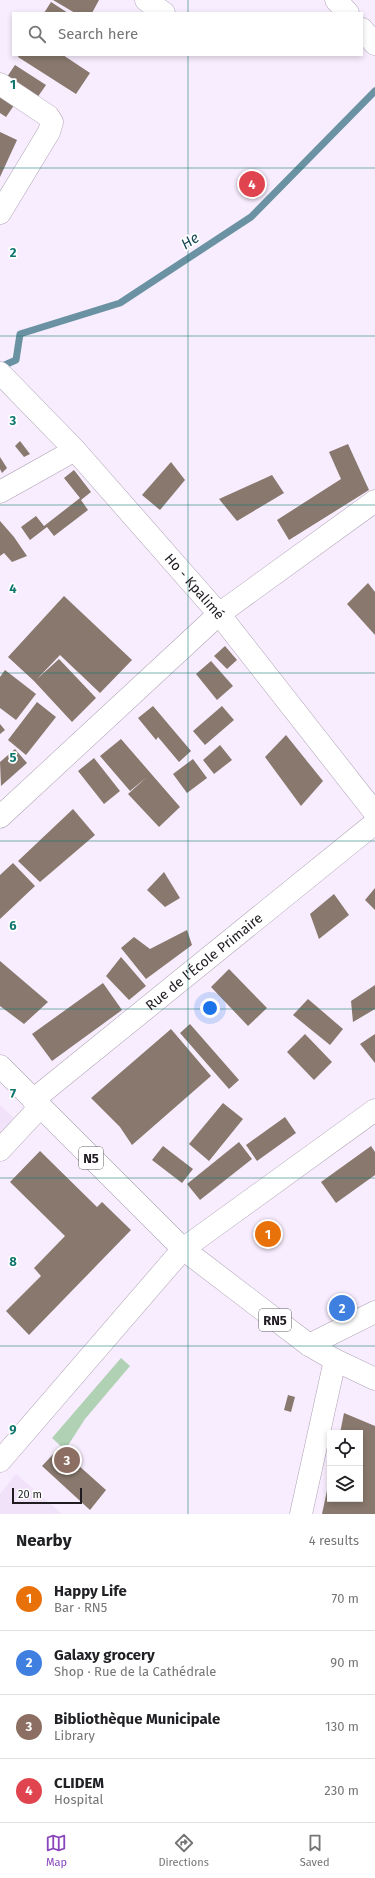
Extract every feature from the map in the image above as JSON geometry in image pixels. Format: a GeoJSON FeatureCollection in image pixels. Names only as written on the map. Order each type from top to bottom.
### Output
{"type":"FeatureCollection","features":[{"type":"Feature","properties":{"kind":"street"},"geometry":{"type":"LineString","coordinates":[[146,0],[163,12]]}},
{"type":"Feature","properties":{"kind":"street"},"geometry":{"type":"LineString","coordinates":[[336,0],[347,12]]}},
{"type":"Feature","properties":{"kind":"street"},"geometry":{"type":"LineString","coordinates":[[0,84],[48,116],[52,122],[48,132],[0,213]]}},
{"type":"Feature","properties":{"kind":"street","name":"Ho - Kpalimé"},"geometry":{"type":"LineString","coordinates":[[0,373],[75,450],[219,614],[375,814]]}},
{"type":"Feature","properties":{"kind":"street"},"geometry":{"type":"LineString","coordinates":[[0,492],[75,450]]}},
{"type":"Feature","properties":{"kind":"street"},"geometry":{"type":"LineString","coordinates":[[0,817],[219,614],[375,501]]}},
{"type":"Feature","properties":{"kind":"street","name":"Rue de l'École Primaire"},"geometry":{"type":"LineString","coordinates":[[0,1150],[37,1103],[375,823]]}},
{"type":"Feature","properties":{"kind":"street","name":"N5"},"geometry":{"type":"LineString","coordinates":[[0,1066],[183,1249]]}},
{"type":"Feature","properties":{"kind":"street"},"geometry":{"type":"LineString","coordinates":[[0,1461],[183,1249],[375,1110]]}},
{"type":"Feature","properties":{"kind":"street","name":"RN5"},"geometry":{"type":"LineString","coordinates":[[183,1249],[309,1345],[335,1360],[375,1379]]}},
{"type":"Feature","properties":{"kind":"street"},"geometry":{"type":"LineString","coordinates":[[309,1345],[375,1312]]}},
{"type":"Feature","properties":{"kind":"street"},"geometry":{"type":"LineString","coordinates":[[301,1514],[335,1360]]}},
{"type":"Feature","properties":{"kind":"shaded area"},"geometry":{"type":"Polygon","coordinates":[[[0,1105],[16,1120],[0,1137],[0,1105]]]}},
{"type":"Feature","properties":{"kind":"shaded area"},"geometry":{"type":"Polygon","coordinates":[[[16,1474],[62,1514],[0,1514],[0,1494],[16,1474]]]}},
{"type":"Feature","properties":{"kind":"green space"},"geometry":{"type":"Polygon","coordinates":[[[121,1358],[130,1366],[85,1419],[65,1450],[52,1438],[121,1358]]]}},
{"type":"Feature","properties":{"kind":"building"},"geometry":{"type":"Polygon","coordinates":[[[53,0],[99,0],[93,12],[73,12],[53,0]]]}},
{"type":"Feature","properties":{"kind":"building"},"geometry":{"type":"Polygon","coordinates":[[[51,2],[66,12],[45,12],[51,2]]]}},
{"type":"Feature","properties":{"kind":"building"},"geometry":{"type":"Polygon","coordinates":[[[64,56],[90,73],[76,94],[18,57],[64,56]]]}},
{"type":"Feature","properties":{"kind":"building"},"geometry":{"type":"Polygon","coordinates":[[[15,65],[46,85],[37,98],[7,77],[15,65]]]}},
{"type":"Feature","properties":{"kind":"building"},"geometry":{"type":"Polygon","coordinates":[[[0,85],[19,98],[6,117],[0,113],[0,85]]]}},
{"type":"Feature","properties":{"kind":"building"},"geometry":{"type":"Polygon","coordinates":[[[0,132],[17,140],[0,177],[0,132]]]}},
{"type":"Feature","properties":{"kind":"building"},"geometry":{"type":"Polygon","coordinates":[[[20,441],[30,454],[24,457],[15,446],[20,441]]]}},
{"type":"Feature","properties":{"kind":"building"},"geometry":{"type":"Polygon","coordinates":[[[348,444],[369,490],[289,540],[277,520],[341,479],[329,452],[348,444]]]}},
{"type":"Feature","properties":{"kind":"building"},"geometry":{"type":"Polygon","coordinates":[[[0,457],[7,468],[2,473],[0,469],[0,457]]]}},
{"type":"Feature","properties":{"kind":"building"},"geometry":{"type":"Polygon","coordinates":[[[171,462],[185,480],[160,510],[142,495],[171,462]]]}},
{"type":"Feature","properties":{"kind":"building"},"geometry":{"type":"Polygon","coordinates":[[[74,470],[91,492],[81,500],[88,510],[54,536],[47,527],[30,540],[21,527],[36,516],[44,526],[80,498],[64,478],[74,470]]]}},
{"type":"Feature","properties":{"kind":"building"},"geometry":{"type":"Polygon","coordinates":[[[272,475],[284,493],[237,521],[219,499],[272,475]]]}},
{"type":"Feature","properties":{"kind":"building"},"geometry":{"type":"Polygon","coordinates":[[[0,521],[14,537],[27,556],[12,562],[4,553],[0,556],[0,521]]]}},
{"type":"Feature","properties":{"kind":"building"},"geometry":{"type":"Polygon","coordinates":[[[368,583],[375,592],[375,635],[347,604],[368,583]]]}},
{"type":"Feature","properties":{"kind":"building"},"geometry":{"type":"Polygon","coordinates":[[[64,596],[132,660],[100,693],[60,655],[37,679],[59,659],[96,698],[72,722],[34,681],[8,657],[64,596]]]}},
{"type":"Feature","properties":{"kind":"building"},"geometry":{"type":"Polygon","coordinates":[[[225,646],[237,660],[227,669],[214,656],[225,646]]]}},
{"type":"Feature","properties":{"kind":"building"},"geometry":{"type":"Polygon","coordinates":[[[211,661],[233,686],[217,700],[196,674],[211,661]]]}},
{"type":"Feature","properties":{"kind":"building"},"geometry":{"type":"Polygon","coordinates":[[[5,670],[36,694],[16,720],[0,708],[0,677],[5,670]]]}},
{"type":"Feature","properties":{"kind":"building"},"geometry":{"type":"Polygon","coordinates":[[[37,702],[56,717],[26,755],[8,740],[37,702]]]}},
{"type":"Feature","properties":{"kind":"building"},"geometry":{"type":"Polygon","coordinates":[[[153,706],[191,751],[179,762],[158,737],[156,740],[138,718],[153,706]]]}},
{"type":"Feature","properties":{"kind":"building"},"geometry":{"type":"Polygon","coordinates":[[[222,706],[234,720],[205,745],[193,731],[222,706]]]}},
{"type":"Feature","properties":{"kind":"building"},"geometry":{"type":"Polygon","coordinates":[[[0,724],[5,730],[0,734],[0,724]]]}},
{"type":"Feature","properties":{"kind":"building"},"geometry":{"type":"Polygon","coordinates":[[[286,735],[323,781],[301,806],[265,757],[286,735]]]}},
{"type":"Feature","properties":{"kind":"building"},"geometry":{"type":"Polygon","coordinates":[[[121,739],[180,807],[159,827],[128,794],[147,777],[130,791],[100,756],[121,739]]]}},
{"type":"Feature","properties":{"kind":"building"},"geometry":{"type":"Polygon","coordinates":[[[220,745],[232,760],[214,774],[203,760],[220,745]]]}},
{"type":"Feature","properties":{"kind":"building"},"geometry":{"type":"Polygon","coordinates":[[[15,749],[27,763],[1,786],[0,762],[15,749]]]}},
{"type":"Feature","properties":{"kind":"building"},"geometry":{"type":"Polygon","coordinates":[[[94,758],[120,791],[104,804],[78,771],[94,758]]]}},
{"type":"Feature","properties":{"kind":"building"},"geometry":{"type":"Polygon","coordinates":[[[193,759],[207,778],[187,793],[173,774],[193,759]]]}},
{"type":"Feature","properties":{"kind":"building"},"geometry":{"type":"Polygon","coordinates":[[[73,809],[95,835],[40,882],[18,861],[73,809]]]}},
{"type":"Feature","properties":{"kind":"building"},"geometry":{"type":"Polygon","coordinates":[[[13,863],[35,886],[0,919],[0,875],[13,863]]]}},
{"type":"Feature","properties":{"kind":"building"},"geometry":{"type":"Polygon","coordinates":[[[164,872],[180,898],[165,907],[147,890],[164,872]]]}},
{"type":"Feature","properties":{"kind":"building"},"geometry":{"type":"Polygon","coordinates":[[[375,888],[375,910],[365,900],[375,888]]]}},
{"type":"Feature","properties":{"kind":"building"},"geometry":{"type":"Polygon","coordinates":[[[334,894],[349,915],[319,939],[310,914],[334,894]]]}},
{"type":"Feature","properties":{"kind":"building"},"geometry":{"type":"Polygon","coordinates":[[[187,930],[192,945],[146,979],[121,948],[134,937],[150,949],[187,930]]]}},
{"type":"Feature","properties":{"kind":"building"},"geometry":{"type":"Polygon","coordinates":[[[121,957],[146,986],[129,1000],[106,976],[121,957]]]}},
{"type":"Feature","properties":{"kind":"building"},"geometry":{"type":"Polygon","coordinates":[[[0,961],[48,1002],[24,1024],[0,1006],[0,961]]]}},
{"type":"Feature","properties":{"kind":"building"},"geometry":{"type":"Polygon","coordinates":[[[229,969],[267,1008],[248,1026],[211,987],[229,969]]]}},
{"type":"Feature","properties":{"kind":"building"},"geometry":{"type":"Polygon","coordinates":[[[103,983],[122,1010],[52,1061],[32,1034],[103,983]]]}},
{"type":"Feature","properties":{"kind":"building"},"geometry":{"type":"Polygon","coordinates":[[[375,985],[375,1009],[353,1022],[351,1001],[375,985]]]}},
{"type":"Feature","properties":{"kind":"building"},"geometry":{"type":"Polygon","coordinates":[[[308,999],[343,1029],[330,1045],[293,1015],[308,999]]]}},
{"type":"Feature","properties":{"kind":"building"},"geometry":{"type":"Polygon","coordinates":[[[190,1024],[239,1080],[229,1089],[180,1033],[190,1024]]]}},
{"type":"Feature","properties":{"kind":"building"},"geometry":{"type":"Polygon","coordinates":[[[171,1029],[211,1076],[132,1145],[120,1127],[91,1098],[171,1029]]]}},
{"type":"Feature","properties":{"kind":"building"},"geometry":{"type":"Polygon","coordinates":[[[305,1034],[332,1062],[314,1080],[287,1052],[305,1034]]]}},
{"type":"Feature","properties":{"kind":"building"},"geometry":{"type":"Polygon","coordinates":[[[375,1034],[375,1063],[360,1044],[375,1034]]]}},
{"type":"Feature","properties":{"kind":"building"},"geometry":{"type":"Polygon","coordinates":[[[223,1103],[243,1119],[209,1161],[189,1144],[223,1103]]]}},
{"type":"Feature","properties":{"kind":"building"},"geometry":{"type":"Polygon","coordinates":[[[285,1117],[296,1133],[257,1161],[246,1145],[285,1117]]]}},
{"type":"Feature","properties":{"kind":"building"},"geometry":{"type":"Polygon","coordinates":[[[239,1142],[252,1159],[200,1200],[187,1184],[239,1142]]]}},
{"type":"Feature","properties":{"kind":"building"},"geometry":{"type":"Polygon","coordinates":[[[163,1146],[193,1169],[182,1183],[152,1160],[163,1146]]]}},
{"type":"Feature","properties":{"kind":"building"},"geometry":{"type":"Polygon","coordinates":[[[371,1146],[375,1152],[375,1175],[336,1203],[321,1182],[371,1146]]]}},
{"type":"Feature","properties":{"kind":"building"},"geometry":{"type":"Polygon","coordinates":[[[40,1151],[97,1207],[102,1202],[131,1230],[29,1335],[6,1311],[41,1276],[34,1268],[65,1236],[10,1182],[40,1151]]]}},
{"type":"Feature","properties":{"kind":"building"},"geometry":{"type":"Polygon","coordinates":[[[288,1395],[295,1397],[291,1412],[284,1410],[288,1395]]]}},
{"type":"Feature","properties":{"kind":"building"},"geometry":{"type":"Polygon","coordinates":[[[344,1413],[375,1426],[375,1514],[322,1514],[327,1490],[327,1502],[363,1502],[363,1430],[341,1430],[344,1413]]]}},
{"type":"Feature","properties":{"kind":"building"},"geometry":{"type":"Polygon","coordinates":[[[59,1448],[106,1490],[90,1510],[42,1466],[59,1448]]]}},
{"type":"Feature","properties":{"kind":"waterway","name":"He"},"geometry":{"type":"LineString","coordinates":[[0,367],[16,360],[20,334],[120,303],[251,217],[375,91]]}},
{"type":"Feature","properties":{"kind":"place","name":"CLIDEM"},"geometry":{"type":"Point","coordinates":[252,184]}},
{"type":"Feature","properties":{"kind":"place","name":"Happy Life"},"geometry":{"type":"Point","coordinates":[268,1234]}},
{"type":"Feature","properties":{"kind":"place","name":"Galaxy grocery"},"geometry":{"type":"Point","coordinates":[342,1308]}},
{"type":"Feature","properties":{"kind":"place","name":"Bibliothèque Municipale"},"geometry":{"type":"Point","coordinates":[67,1460]}}]}
